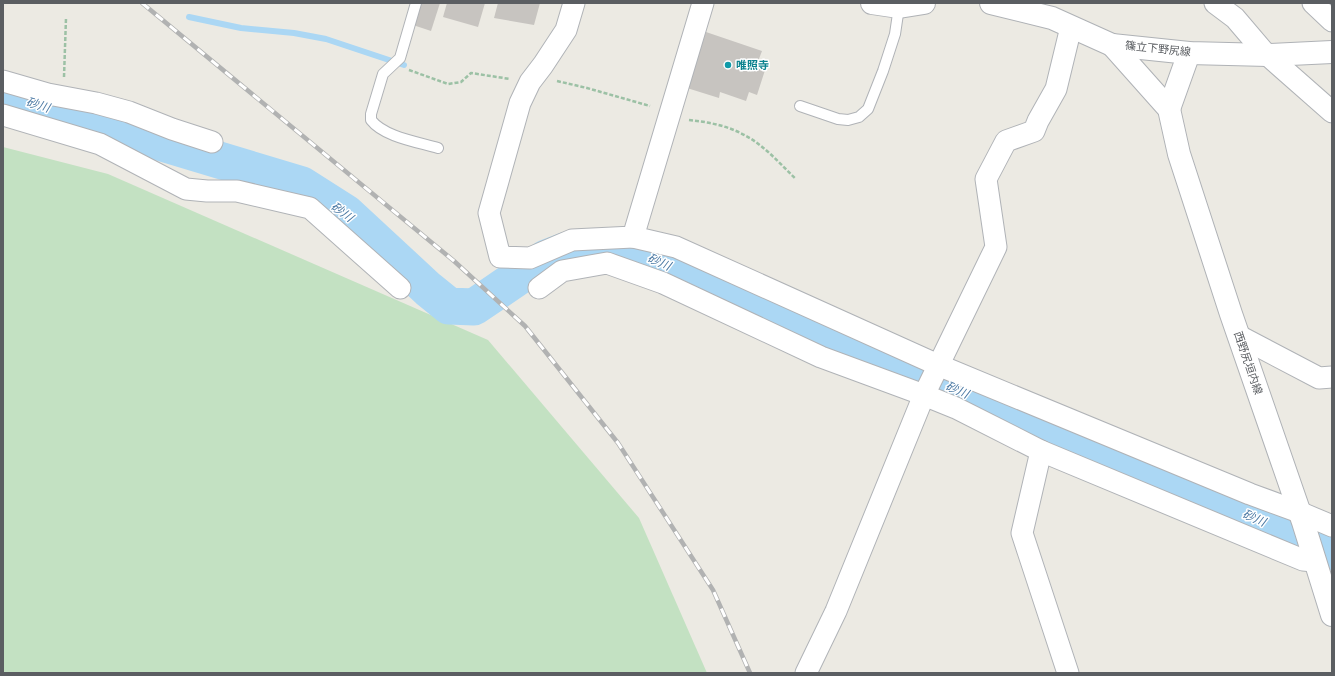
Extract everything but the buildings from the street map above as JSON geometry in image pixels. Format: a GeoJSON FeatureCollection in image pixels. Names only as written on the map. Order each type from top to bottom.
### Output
{"type":"FeatureCollection","features":[{"type":"Feature","properties":{"kind":"main road"},"geometry":{"type":"LineString","coordinates":[[872,3],[898,7],[924,3]]}},
{"type":"Feature","properties":{"kind":"main road","name":"篠立下野尻線"},"geometry":{"type":"LineString","coordinates":[[992,3],[1052,18],[1112,45],[1189,53],[1268,55],[1332,52]]}},
{"type":"Feature","properties":{"kind":"main road","name":"西野尻垣内線"},"geometry":{"type":"LineString","coordinates":[[1112,45],[1169,109],[1179,154],[1238,336],[1301,517],[1332,615]]}},
{"type":"Feature","properties":{"kind":"main road"},"geometry":{"type":"LineString","coordinates":[[1169,109],[1189,53]]}},
{"type":"Feature","properties":{"kind":"street"},"geometry":{"type":"LineString","coordinates":[[574,3],[566,30],[532,79],[520,103],[489,213],[500,257],[530,258],[572,240],[633,237],[676,247],[931,380],[956,408],[1041,451],[1303,560],[1313,556]]}},
{"type":"Feature","properties":{"kind":"street"},"geometry":{"type":"LineString","coordinates":[[633,237],[703,3]]}},
{"type":"Feature","properties":{"kind":"street"},"geometry":{"type":"LineString","coordinates":[[1215,3],[1235,18],[1264,52],[1332,112]]}},
{"type":"Feature","properties":{"kind":"street"},"geometry":{"type":"LineString","coordinates":[[1313,3],[1332,21]]}},
{"type":"Feature","properties":{"kind":"street"},"geometry":{"type":"LineString","coordinates":[[806,673],[836,611],[931,380],[996,247],[986,179],[1006,140],[1034,131],[1056,89],[1071,27]]}},
{"type":"Feature","properties":{"kind":"street"},"geometry":{"type":"LineString","coordinates":[[3,81],[48,94],[96,103],[129,112],[172,129],[212,142]]}},
{"type":"Feature","properties":{"kind":"street"},"geometry":{"type":"LineString","coordinates":[[3,115],[100,144],[186,189],[237,191],[310,208],[400,288]]}},
{"type":"Feature","properties":{"kind":"street"},"geometry":{"type":"LineString","coordinates":[[538,288],[562,271],[607,263],[663,283],[821,357],[931,380],[1250,494],[1301,517],[1332,526]]}},
{"type":"Feature","properties":{"kind":"street"},"geometry":{"type":"LineString","coordinates":[[1238,336],[1319,378],[1332,376]]}},
{"type":"Feature","properties":{"kind":"street"},"geometry":{"type":"LineString","coordinates":[[1041,451],[1022,533],[1068,673]]}},
{"type":"Feature","properties":{"kind":"lane"},"geometry":{"type":"LineString","coordinates":[[416,3],[400,58],[383,74],[371,114],[371,120],[379,128],[393,135],[438,148]]}},
{"type":"Feature","properties":{"kind":"lane"},"geometry":{"type":"LineString","coordinates":[[800,106],[838,119],[848,120],[859,117],[868,109],[883,71],[895,34],[898,7]]}},
{"type":"Feature","properties":{"kind":"path"},"geometry":{"type":"LineString","coordinates":[[63,97],[66,18]]}},
{"type":"Feature","properties":{"kind":"path"},"geometry":{"type":"LineString","coordinates":[[393,65],[448,84],[461,82],[471,73],[532,79],[587,88],[670,115],[724,126],[747,136],[765,150],[796,179]]}},
{"type":"Feature","properties":{"kind":"green space"},"geometry":{"type":"Polygon","coordinates":[[[3,147],[108,174],[488,340],[639,518],[707,673],[3,673],[3,147]]]}},
{"type":"Feature","properties":{"kind":"waterway"},"geometry":{"type":"LineString","coordinates":[[189,17],[241,28],[294,33],[326,39],[404,65]]}},
{"type":"Feature","properties":{"kind":"waterway","name":"砂川"},"geometry":{"type":"LineString","coordinates":[[3,95],[302,185],[346,213],[428,289],[449,306],[474,307],[546,258],[567,250],[608,247],[643,255],[1332,552]]}},
{"type":"Feature","properties":{"kind":"railway"},"geometry":{"type":"LineString","coordinates":[[142,3],[454,261],[525,326],[618,443],[713,590],[750,673]]}},
{"type":"Feature","properties":{"kind":"place","name":"唯照寺"},"geometry":{"type":"Point","coordinates":[728,65]}}]}
